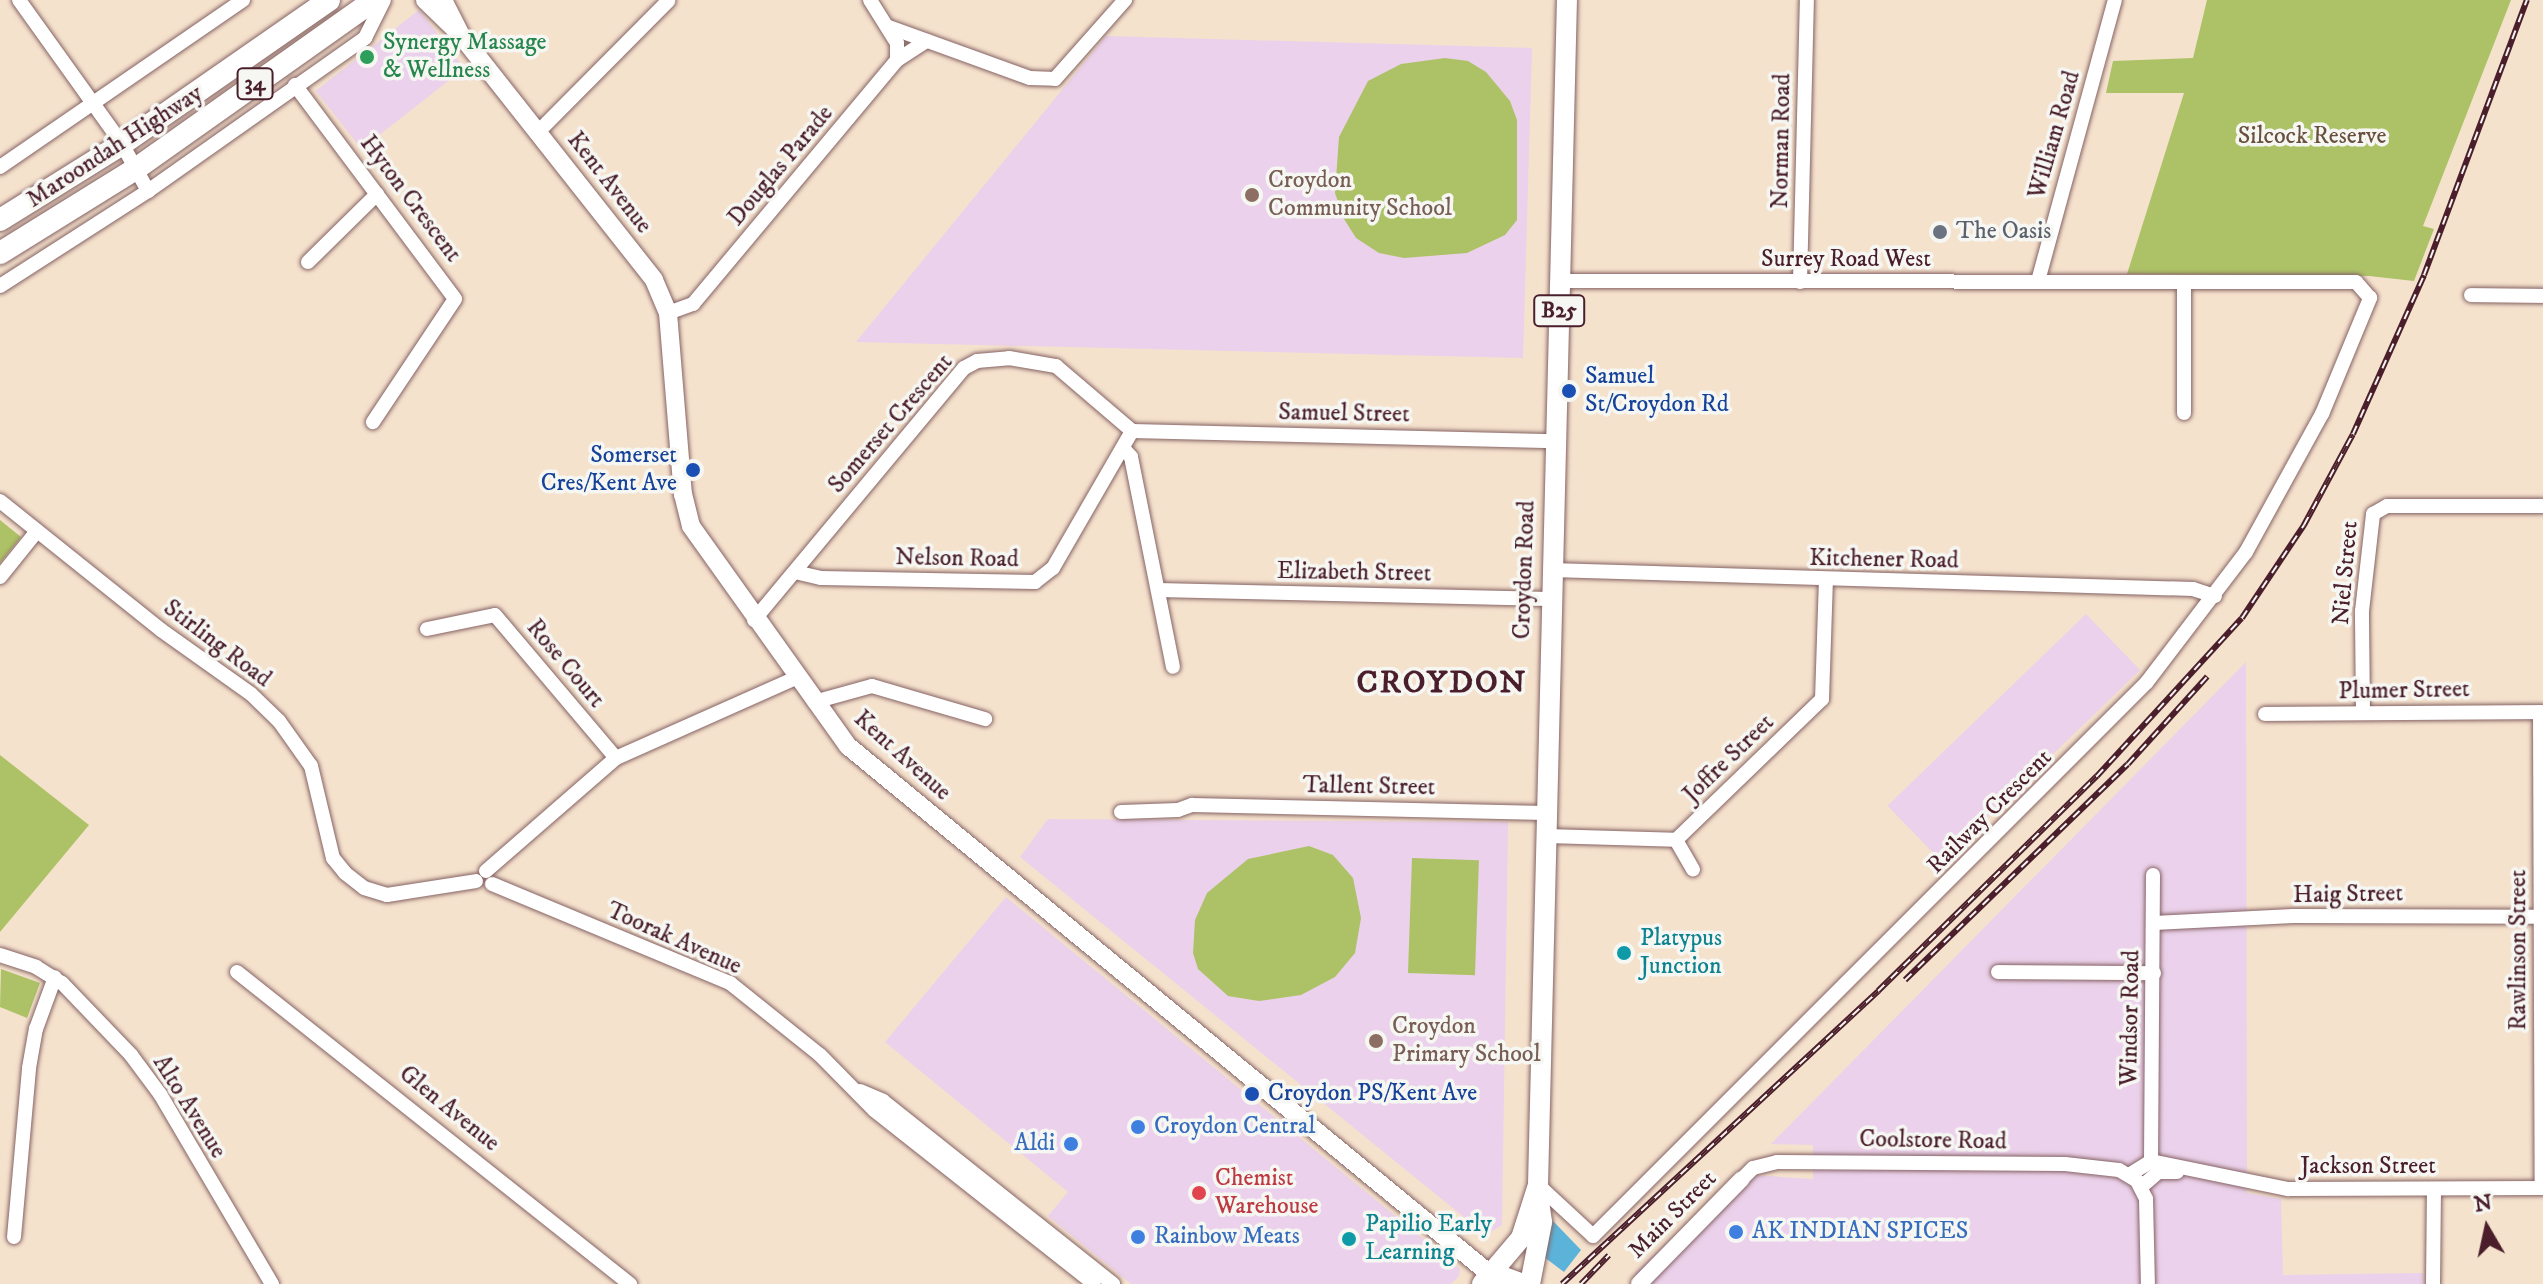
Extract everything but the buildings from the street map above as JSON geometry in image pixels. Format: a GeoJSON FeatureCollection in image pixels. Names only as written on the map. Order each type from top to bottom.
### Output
{"type":"FeatureCollection","features":[{"type":"Feature","properties":{"kind":"highway","name":"Maroondah Highway"},"geometry":{"type":"LineString","coordinates":[[0,220],[122,144],[329,0]]}},
{"type":"Feature","properties":{"kind":"highway","name":"Maroondah Highway"},"geometry":{"type":"LineString","coordinates":[[0,253],[137,168],[374,0]]}},
{"type":"Feature","properties":{"kind":"main road","name":"Kent Avenue"},"geometry":{"type":"LineString","coordinates":[[425,0],[460,34],[654,280],[668,313],[687,511],[700,543],[796,678],[856,753],[1492,1280],[1528,1284]]}},
{"type":"Feature","properties":{"kind":"main road","name":"Kent Avenue"},"geometry":{"type":"LineString","coordinates":[[443,0],[460,34]]}},
{"type":"Feature","properties":{"kind":"main road","name":"Croydon Road"},"geometry":{"type":"LineString","coordinates":[[1492,1280],[1521,1238],[1538,1185],[1567,0]]}},
{"type":"Feature","properties":{"kind":"main road"},"geometry":{"type":"LineString","coordinates":[[1528,1284],[1542,1222],[1538,1185]]}},
{"type":"Feature","properties":{"kind":"street"},"geometry":{"type":"LineString","coordinates":[[19,0],[122,144],[148,191]]}},
{"type":"Feature","properties":{"kind":"street"},"geometry":{"type":"LineString","coordinates":[[0,167],[95,105],[243,0]]}},
{"type":"Feature","properties":{"kind":"street"},"geometry":{"type":"LineString","coordinates":[[0,286],[148,191],[365,38],[384,0]]}},
{"type":"Feature","properties":{"kind":"street"},"geometry":{"type":"LineString","coordinates":[[870,0],[897,43],[897,60]]}},
{"type":"Feature","properties":{"kind":"street"},"geometry":{"type":"LineString","coordinates":[[889,27],[1030,78],[1055,79],[1125,0]]}},
{"type":"Feature","properties":{"kind":"street","name":"Norman Road"},"geometry":{"type":"LineString","coordinates":[[1800,282],[1807,0]]}},
{"type":"Feature","properties":{"kind":"street","name":"William Road"},"geometry":{"type":"LineString","coordinates":[[2038,281],[2115,0]]}},
{"type":"Feature","properties":{"kind":"street"},"geometry":{"type":"LineString","coordinates":[[538,132],[668,1]]}},
{"type":"Feature","properties":{"kind":"street","name":"Douglas Parade"},"geometry":{"type":"LineString","coordinates":[[668,313],[685,308],[704,292],[897,60],[926,41]]}},
{"type":"Feature","properties":{"kind":"street","name":"Hyton Crescent"},"geometry":{"type":"LineString","coordinates":[[295,85],[455,299],[373,422]]}},
{"type":"Feature","properties":{"kind":"street"},"geometry":{"type":"LineString","coordinates":[[308,262],[377,194]]}},
{"type":"Feature","properties":{"kind":"street","name":"Surrey Road West"},"geometry":{"type":"LineString","coordinates":[[1560,281],[2356,282],[2368,291]]}},
{"type":"Feature","properties":{"kind":"street"},"geometry":{"type":"LineString","coordinates":[[2184,282],[2184,413]]}},
{"type":"Feature","properties":{"kind":"street","name":"Railway Crescent"},"geometry":{"type":"LineString","coordinates":[[1538,1185],[1593,1236],[2065,769],[2147,682],[2246,552],[2322,414],[2369,304],[2368,291]]}},
{"type":"Feature","properties":{"kind":"street"},"geometry":{"type":"LineString","coordinates":[[2471,295],[2543,296]]}},
{"type":"Feature","properties":{"kind":"street","name":"Somerset Crescent"},"geometry":{"type":"LineString","coordinates":[[754,620],[964,368],[977,361],[1009,358],[1056,366],[1132,431]]}},
{"type":"Feature","properties":{"kind":"street","name":"Samuel Street"},"geometry":{"type":"LineString","coordinates":[[1132,431],[1555,441]]}},
{"type":"Feature","properties":{"kind":"street","name":"Nelson Road"},"geometry":{"type":"LineString","coordinates":[[795,572],[821,578],[1035,582],[1053,568],[1132,431]]}},
{"type":"Feature","properties":{"kind":"street"},"geometry":{"type":"LineString","coordinates":[[1123,448],[1131,457],[1173,667]]}},
{"type":"Feature","properties":{"kind":"street","name":"Stirling Road"},"geometry":{"type":"LineString","coordinates":[[0,501],[251,694],[279,721],[311,766],[333,858],[355,881],[387,895],[485,879]]}},
{"type":"Feature","properties":{"kind":"street","name":"Niel Street"},"geometry":{"type":"LineString","coordinates":[[2363,713],[2362,611],[2373,514],[2387,506],[2543,506]]}},
{"type":"Feature","properties":{"kind":"street"},"geometry":{"type":"LineString","coordinates":[[0,577],[37,531]]}},
{"type":"Feature","properties":{"kind":"street","name":"Kitchener Road"},"geometry":{"type":"LineString","coordinates":[[1551,570],[1826,581],[2193,589],[2215,596]]}},
{"type":"Feature","properties":{"kind":"street","name":"Joffre Street"},"geometry":{"type":"LineString","coordinates":[[1676,840],[1822,699],[1826,581]]}},
{"type":"Feature","properties":{"kind":"street","name":"Elizabeth Street"},"geometry":{"type":"LineString","coordinates":[[1158,590],[1550,599]]}},
{"type":"Feature","properties":{"kind":"street","name":"Rose Court"},"geometry":{"type":"LineString","coordinates":[[427,629],[495,615],[616,758]]}},
{"type":"Feature","properties":{"kind":"street"},"geometry":{"type":"LineString","coordinates":[[485,879],[616,758],[796,678]]}},
{"type":"Feature","properties":{"kind":"street"},"geometry":{"type":"LineString","coordinates":[[814,702],[872,686],[985,719]]}},
{"type":"Feature","properties":{"kind":"street","name":"Plumer Street"},"geometry":{"type":"LineString","coordinates":[[2265,714],[2542,712]]}},
{"type":"Feature","properties":{"kind":"street","name":"Rawlinson Street"},"geometry":{"type":"LineString","coordinates":[[2542,712],[2543,1188]]}},
{"type":"Feature","properties":{"kind":"street","name":"Tallent Street"},"geometry":{"type":"LineString","coordinates":[[1121,812],[1178,810],[1192,805],[1545,813]]}},
{"type":"Feature","properties":{"kind":"street"},"geometry":{"type":"LineString","coordinates":[[1545,836],[1676,840],[1693,869]]}},
{"type":"Feature","properties":{"kind":"street","name":"Windsor Road"},"geometry":{"type":"LineString","coordinates":[[2151,1161],[2153,875]]}},
{"type":"Feature","properties":{"kind":"street","name":"Toorak Avenue"},"geometry":{"type":"LineString","coordinates":[[485,879],[730,983],[860,1091],[874,1110],[1094,1284]]}},
{"type":"Feature","properties":{"kind":"street","name":"Haig Street"},"geometry":{"type":"LineString","coordinates":[[2154,923],[2293,916],[2542,917]]}},
{"type":"Feature","properties":{"kind":"street","name":"Alto Avenue"},"geometry":{"type":"LineString","coordinates":[[0,955],[55,977],[150,1079],[272,1284]]}},
{"type":"Feature","properties":{"kind":"street","name":"Glen Avenue"},"geometry":{"type":"LineString","coordinates":[[237,972],[630,1284]]}},
{"type":"Feature","properties":{"kind":"street"},"geometry":{"type":"LineString","coordinates":[[1998,972],[2154,973]]}},
{"type":"Feature","properties":{"kind":"street"},"geometry":{"type":"LineString","coordinates":[[14,1237],[29,1068],[41,1010],[55,977]]}},
{"type":"Feature","properties":{"kind":"street","name":"Toorak Avenue"},"geometry":{"type":"LineString","coordinates":[[860,1091],[883,1101],[1113,1284]]}},
{"type":"Feature","properties":{"kind":"street"},"geometry":{"type":"LineString","coordinates":[[2148,1284],[2148,1213],[2141,1187],[2129,1175],[2151,1161],[2193,1172]]}},
{"type":"Feature","properties":{"kind":"street","name":"Coolstore Road"},"geometry":{"type":"LineString","coordinates":[[1741,1180],[1753,1168],[1777,1162],[2065,1164],[2129,1175]]}},
{"type":"Feature","properties":{"kind":"street"},"geometry":{"type":"LineString","coordinates":[[2141,1187],[2158,1172],[2193,1172]]}},
{"type":"Feature","properties":{"kind":"street","name":"Jackson Street"},"geometry":{"type":"LineString","coordinates":[[2193,1172],[2288,1189],[2543,1188]]}},
{"type":"Feature","properties":{"kind":"street","name":"Main Street"},"geometry":{"type":"LineString","coordinates":[[1639,1284],[1741,1180]]}},
{"type":"Feature","properties":{"kind":"street"},"geometry":{"type":"LineString","coordinates":[[2433,1284],[2434,1190]]}},
{"type":"Feature","properties":{"kind":"shaded area"},"geometry":{"type":"Polygon","coordinates":[[[419,10],[465,68],[361,149],[316,91],[419,10]]]}},
{"type":"Feature","properties":{"kind":"shaded area","name":"Croydon Community School"},"geometry":{"type":"Polygon","coordinates":[[[1106,36],[1532,48],[1523,358],[856,342],[1106,36]]]}},
{"type":"Feature","properties":{"kind":"shaded area"},"geometry":{"type":"Polygon","coordinates":[[[2086,614],[2140,670],[1942,862],[1887,806],[2086,614]]]}},
{"type":"Feature","properties":{"kind":"shaded area"},"geometry":{"type":"Polygon","coordinates":[[[2246,662],[2247,1193],[2281,1199],[2283,1275],[2423,1273],[2424,1284],[1644,1284],[1635,1273],[1738,1174],[1813,1179],[1813,1145],[1771,1144],[2246,662]]]}},
{"type":"Feature","properties":{"kind":"shaded area","name":"Croydon Primary School"},"geometry":{"type":"Polygon","coordinates":[[[1048,819],[1508,822],[1502,1225],[1486,1235],[1020,857],[1048,819]]]}},
{"type":"Feature","properties":{"kind":"shaded area","name":"Croydon Central"},"geometry":{"type":"Polygon","coordinates":[[[1006,897],[1460,1269],[1459,1276],[1451,1284],[1131,1284],[1048,1216],[1068,1192],[885,1042],[1006,897]]]}},
{"type":"Feature","properties":{"kind":"green space","name":"Silcock Reserve"},"geometry":{"type":"Polygon","coordinates":[[[2207,0],[2511,0],[2423,226],[2434,229],[2414,281],[2369,276],[2127,274],[2184,93],[2106,93],[2113,61],[2193,58],[2207,0]]]}},
{"type":"Feature","properties":{"kind":"green space"},"geometry":{"type":"Polygon","coordinates":[[[1445,58],[1468,61],[1486,72],[1510,101],[1517,120],[1517,220],[1505,235],[1467,253],[1404,258],[1379,253],[1356,238],[1344,219],[1335,193],[1339,137],[1368,81],[1401,64],[1445,58]]]}},
{"type":"Feature","properties":{"kind":"green space"},"geometry":{"type":"Polygon","coordinates":[[[0,520],[21,537],[0,563],[0,520]]]}},
{"type":"Feature","properties":{"kind":"green space"},"geometry":{"type":"Polygon","coordinates":[[[0,755],[89,825],[0,932],[0,755]]]}},
{"type":"Feature","properties":{"kind":"green space"},"geometry":{"type":"Polygon","coordinates":[[[1309,846],[1333,855],[1353,878],[1361,918],[1355,953],[1335,977],[1301,995],[1259,1001],[1228,996],[1198,969],[1193,953],[1195,920],[1207,893],[1248,859],[1309,846]]]}},
{"type":"Feature","properties":{"kind":"green space"},"geometry":{"type":"Polygon","coordinates":[[[1412,858],[1479,860],[1475,975],[1408,973],[1412,858]]]}},
{"type":"Feature","properties":{"kind":"green space"},"geometry":{"type":"Polygon","coordinates":[[[1,969],[40,983],[27,1018],[0,1007],[1,969]]]}},
{"type":"Feature","properties":{"kind":"water"},"geometry":{"type":"Polygon","coordinates":[[[1553,1221],[1581,1250],[1564,1272],[1544,1257],[1553,1221]]]}},
{"type":"Feature","properties":{"kind":"railway"},"geometry":{"type":"LineString","coordinates":[[1562,1284],[1878,991],[2097,776],[2242,618],[2304,525],[2353,434],[2424,275],[2527,0]]}},
{"type":"Feature","properties":{"kind":"railway"},"geometry":{"type":"LineString","coordinates":[[1905,980],[2128,764],[2207,677]]}},
{"type":"Feature","properties":{"kind":"railway"},"geometry":{"type":"LineString","coordinates":[[1581,1284],[1609,1255]]}},
{"type":"Feature","properties":{"kind":"place","name":"Synergy Massage & Wellness"},"geometry":{"type":"Point","coordinates":[367,57]}},
{"type":"Feature","properties":{"kind":"place","name":"Croydon Community School"},"geometry":{"type":"Point","coordinates":[1252,195]}},
{"type":"Feature","properties":{"kind":"place","name":"The Oasis"},"geometry":{"type":"Point","coordinates":[1940,232]}},
{"type":"Feature","properties":{"kind":"place","name":"Samuel St/Croydon Rd"},"geometry":{"type":"Point","coordinates":[1569,391]}},
{"type":"Feature","properties":{"kind":"place","name":"Somerset Cres/Kent Ave"},"geometry":{"type":"Point","coordinates":[693,470]}},
{"type":"Feature","properties":{"kind":"place","name":"Platypus Junction"},"geometry":{"type":"Point","coordinates":[1624,953]}},
{"type":"Feature","properties":{"kind":"place","name":"Croydon Primary School"},"geometry":{"type":"Point","coordinates":[1376,1041]}},
{"type":"Feature","properties":{"kind":"place","name":"Croydon PS/Kent Ave"},"geometry":{"type":"Point","coordinates":[1252,1094]}},
{"type":"Feature","properties":{"kind":"place","name":"Croydon Central"},"geometry":{"type":"Point","coordinates":[1138,1127]}},
{"type":"Feature","properties":{"kind":"place","name":"Aldi"},"geometry":{"type":"Point","coordinates":[1071,1144]}},
{"type":"Feature","properties":{"kind":"place","name":"Chemist Warehouse"},"geometry":{"type":"Point","coordinates":[1199,1193]}},
{"type":"Feature","properties":{"kind":"place","name":"AK INDIAN SPICES"},"geometry":{"type":"Point","coordinates":[1736,1232]}},
{"type":"Feature","properties":{"kind":"place","name":"Rainbow Meats"},"geometry":{"type":"Point","coordinates":[1138,1237]}},
{"type":"Feature","properties":{"kind":"place","name":"Papilio Early Learning"},"geometry":{"type":"Point","coordinates":[1349,1239]}},
{"type":"Feature","properties":{"kind":"district","name":"CROYDON"},"geometry":{"type":"Point","coordinates":[1442,683]}}]}
